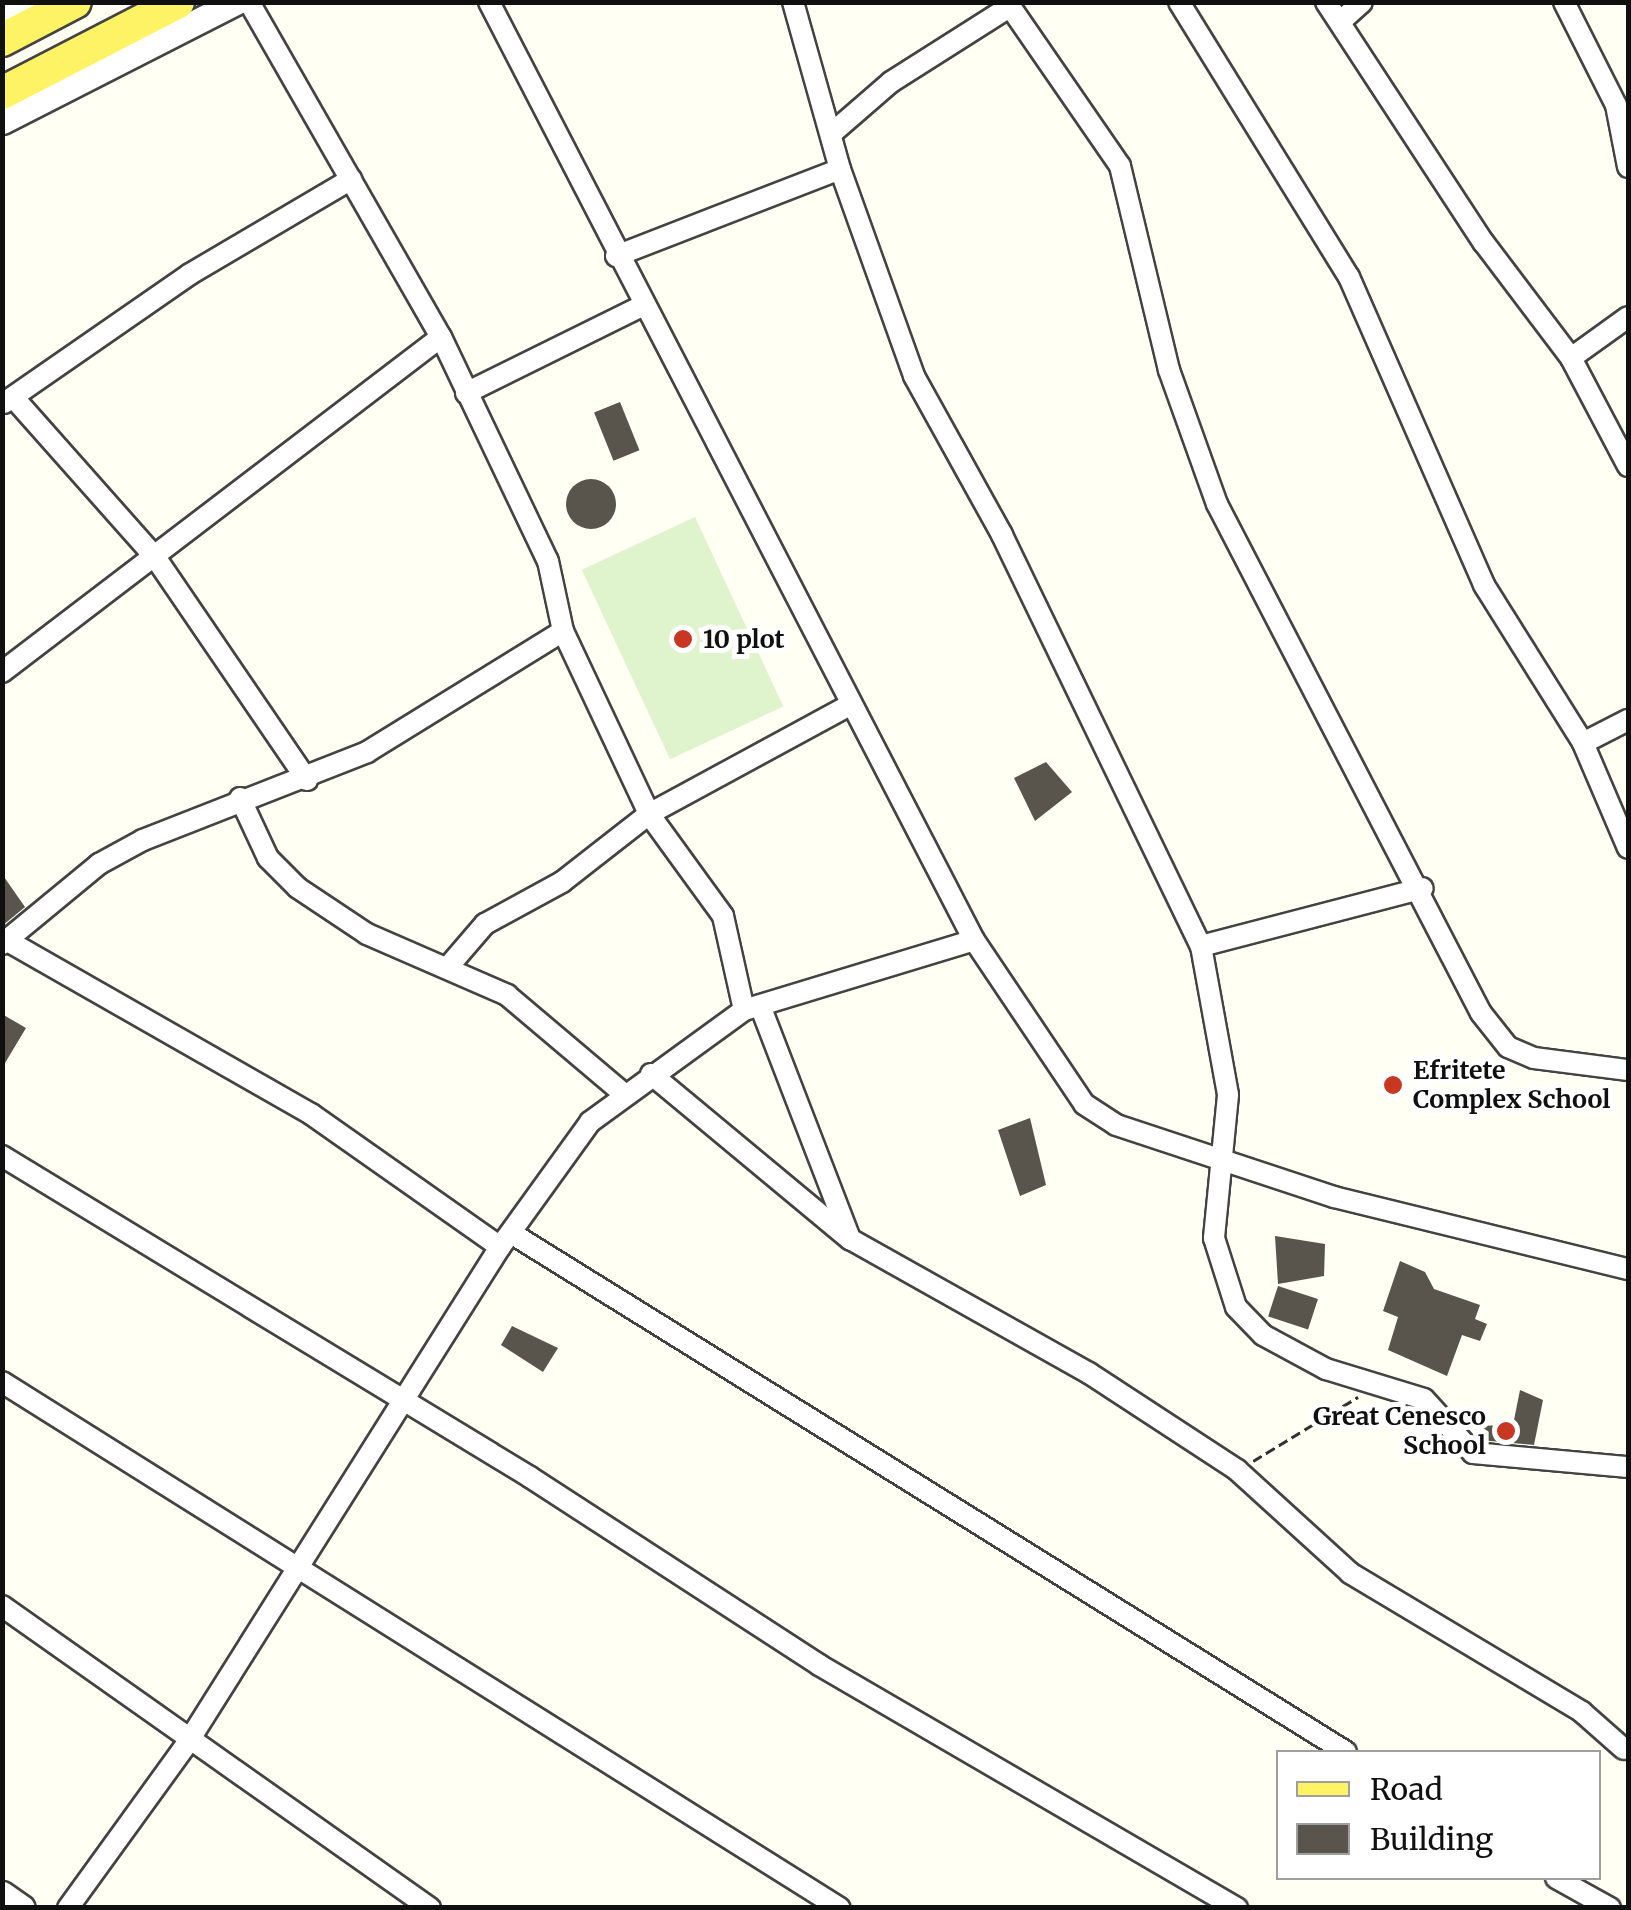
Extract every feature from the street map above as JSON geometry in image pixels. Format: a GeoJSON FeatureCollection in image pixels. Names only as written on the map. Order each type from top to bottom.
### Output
{"type":"FeatureCollection","features":[{"type":"Feature","properties":{"kind":"main road"},"geometry":{"type":"LineString","coordinates":[[2,40],[74,2]]}},
{"type":"Feature","properties":{"kind":"main road"},"geometry":{"type":"LineString","coordinates":[[2,93],[178,2]]}},
{"type":"Feature","properties":{"kind":"street"},"geometry":{"type":"LineString","coordinates":[[2,14],[24,2]]}},
{"type":"Feature","properties":{"kind":"street"},"geometry":{"type":"LineString","coordinates":[[2,121],[236,2]]}},
{"type":"Feature","properties":{"kind":"street"},"geometry":{"type":"LineString","coordinates":[[249,2],[442,337],[548,561],[564,631],[649,814],[713,894],[734,942],[752,1009],[850,1238]]}},
{"type":"Feature","properties":{"kind":"street"},"geometry":{"type":"LineString","coordinates":[[489,2],[616,256],[974,940],[1084,1104],[1116,1126],[1219,1162],[1457,1233],[1628,1269]]}},
{"type":"Feature","properties":{"kind":"street"},"geometry":{"type":"LineString","coordinates":[[793,2],[840,169],[914,376],[1002,535],[1201,946],[1228,1095],[1214,1238],[1236,1307],[1262,1334],[1372,1389],[1424,1398],[1464,1446],[1486,1458],[1628,1468]]}},
{"type":"Feature","properties":{"kind":"street"},"geometry":{"type":"LineString","coordinates":[[1179,2],[1349,277],[1484,585],[1583,743],[1628,848]]}},
{"type":"Feature","properties":{"kind":"street"},"geometry":{"type":"LineString","coordinates":[[1326,2],[1484,242],[1571,358],[1628,466]]}},
{"type":"Feature","properties":{"kind":"street"},"geometry":{"type":"LineString","coordinates":[[1341,21],[1362,2]]}},
{"type":"Feature","properties":{"kind":"street"},"geometry":{"type":"LineString","coordinates":[[1564,2],[1616,105],[1628,168]]}},
{"type":"Feature","properties":{"kind":"street"},"geometry":{"type":"LineString","coordinates":[[831,134],[891,82],[1008,5],[1120,166],[1170,370],[1217,504],[1282,640],[1423,888],[1482,1013],[1508,1047],[1558,1064],[1628,1070]]}},
{"type":"Feature","properties":{"kind":"street"},"geometry":{"type":"LineString","coordinates":[[616,256],[840,169]]}},
{"type":"Feature","properties":{"kind":"street"},"geometry":{"type":"LineString","coordinates":[[308,780],[154,557],[8,400],[190,274],[351,179]]}},
{"type":"Feature","properties":{"kind":"street"},"geometry":{"type":"LineString","coordinates":[[466,393],[642,306]]}},
{"type":"Feature","properties":{"kind":"street"},"geometry":{"type":"LineString","coordinates":[[1571,358],[1628,317]]}},
{"type":"Feature","properties":{"kind":"street"},"geometry":{"type":"LineString","coordinates":[[2,672],[442,337]]}},
{"type":"Feature","properties":{"kind":"street"},"geometry":{"type":"LineString","coordinates":[[564,631],[308,780],[240,798],[99,864],[4,942],[311,1114],[506,1240],[1343,1750]]}},
{"type":"Feature","properties":{"kind":"street"},"geometry":{"type":"LineString","coordinates":[[448,967],[485,924],[562,882],[649,814],[850,705]]}},
{"type":"Feature","properties":{"kind":"street"},"geometry":{"type":"LineString","coordinates":[[1583,743],[1628,720]]}},
{"type":"Feature","properties":{"kind":"street"},"geometry":{"type":"LineString","coordinates":[[240,798],[268,858],[298,888],[367,934],[508,995],[623,1093]]}},
{"type":"Feature","properties":{"kind":"street"},"geometry":{"type":"LineString","coordinates":[[1201,946],[1423,888]]}},
{"type":"Feature","properties":{"kind":"street"},"geometry":{"type":"LineString","coordinates":[[68,1908],[188,1742],[407,1405],[506,1240],[567,1149],[623,1093],[752,1009],[974,940]]}},
{"type":"Feature","properties":{"kind":"street"},"geometry":{"type":"LineString","coordinates":[[652,1074],[850,1238],[1089,1373],[1237,1470],[1350,1573],[1582,1712],[1624,1749]]}},
{"type":"Feature","properties":{"kind":"street"},"geometry":{"type":"LineString","coordinates":[[2,1156],[937,1736],[1237,1908]]}},
{"type":"Feature","properties":{"kind":"street"},"geometry":{"type":"LineString","coordinates":[[2,1382],[840,1908]]}},
{"type":"Feature","properties":{"kind":"street"},"geometry":{"type":"LineString","coordinates":[[2,1606],[188,1742],[430,1908]]}},
{"type":"Feature","properties":{"kind":"street"},"geometry":{"type":"LineString","coordinates":[[1560,1880],[1610,1908]]}},
{"type":"Feature","properties":{"kind":"street"},"geometry":{"type":"LineString","coordinates":[[2,1894],[22,1908]]}},
{"type":"Feature","properties":{"kind":"path"},"geometry":{"type":"LineString","coordinates":[[1237,1470],[1372,1389]]}},
{"type":"Feature","properties":{"kind":"green space","name":"10 plot"},"geometry":{"type":"Polygon","coordinates":[[[695,517],[783,706],[670,759],[582,570],[695,517]]]}},
{"type":"Feature","properties":{"kind":"building"},"geometry":{"type":"Polygon","coordinates":[[[620,402],[639,450],[614,461],[594,412],[620,402]]]}},
{"type":"Feature","properties":{"kind":"building"},"geometry":{"type":"Polygon","coordinates":[[[591,479],[609,486],[616,504],[609,522],[591,529],[573,522],[566,504],[573,486],[591,479]]]}},
{"type":"Feature","properties":{"kind":"building"},"geometry":{"type":"Polygon","coordinates":[[[1046,762],[1072,792],[1035,821],[1014,778],[1046,762]]]}},
{"type":"Feature","properties":{"kind":"building"},"geometry":{"type":"Polygon","coordinates":[[[2,874],[25,907],[2,926],[2,874]]]}},
{"type":"Feature","properties":{"kind":"building"},"geometry":{"type":"Polygon","coordinates":[[[2,1014],[26,1028],[2,1068],[2,1014]]]}},
{"type":"Feature","properties":{"kind":"building"},"geometry":{"type":"Polygon","coordinates":[[[1030,1118],[1046,1185],[1020,1196],[998,1130],[1030,1118]]]}},
{"type":"Feature","properties":{"kind":"building"},"geometry":{"type":"Polygon","coordinates":[[[1275,1236],[1325,1244],[1324,1276],[1278,1284],[1275,1236]]]}},
{"type":"Feature","properties":{"kind":"building"},"geometry":{"type":"Polygon","coordinates":[[[1400,1261],[1425,1272],[1434,1289],[1480,1305],[1475,1319],[1487,1324],[1480,1341],[1462,1335],[1447,1376],[1388,1350],[1398,1317],[1383,1311],[1400,1261]]]}},
{"type":"Feature","properties":{"kind":"building"},"geometry":{"type":"Polygon","coordinates":[[[1278,1286],[1318,1299],[1308,1329],[1268,1316],[1278,1286]]]}},
{"type":"Feature","properties":{"kind":"building"},"geometry":{"type":"Polygon","coordinates":[[[512,1326],[558,1348],[543,1372],[501,1345],[512,1326]]]}},
{"type":"Feature","properties":{"kind":"building"},"geometry":{"type":"Polygon","coordinates":[[[1520,1390],[1543,1400],[1534,1445],[1480,1440],[1474,1426],[1513,1425],[1520,1390]]]}},
{"type":"Feature","properties":{"kind":"place","name":"10 plot"},"geometry":{"type":"Point","coordinates":[683,639]}},
{"type":"Feature","properties":{"kind":"place","name":"Efritete Complex School"},"geometry":{"type":"Point","coordinates":[1393,1085]}},
{"type":"Feature","properties":{"kind":"place","name":"Great Cenesco School"},"geometry":{"type":"Point","coordinates":[1506,1431]}}]}
